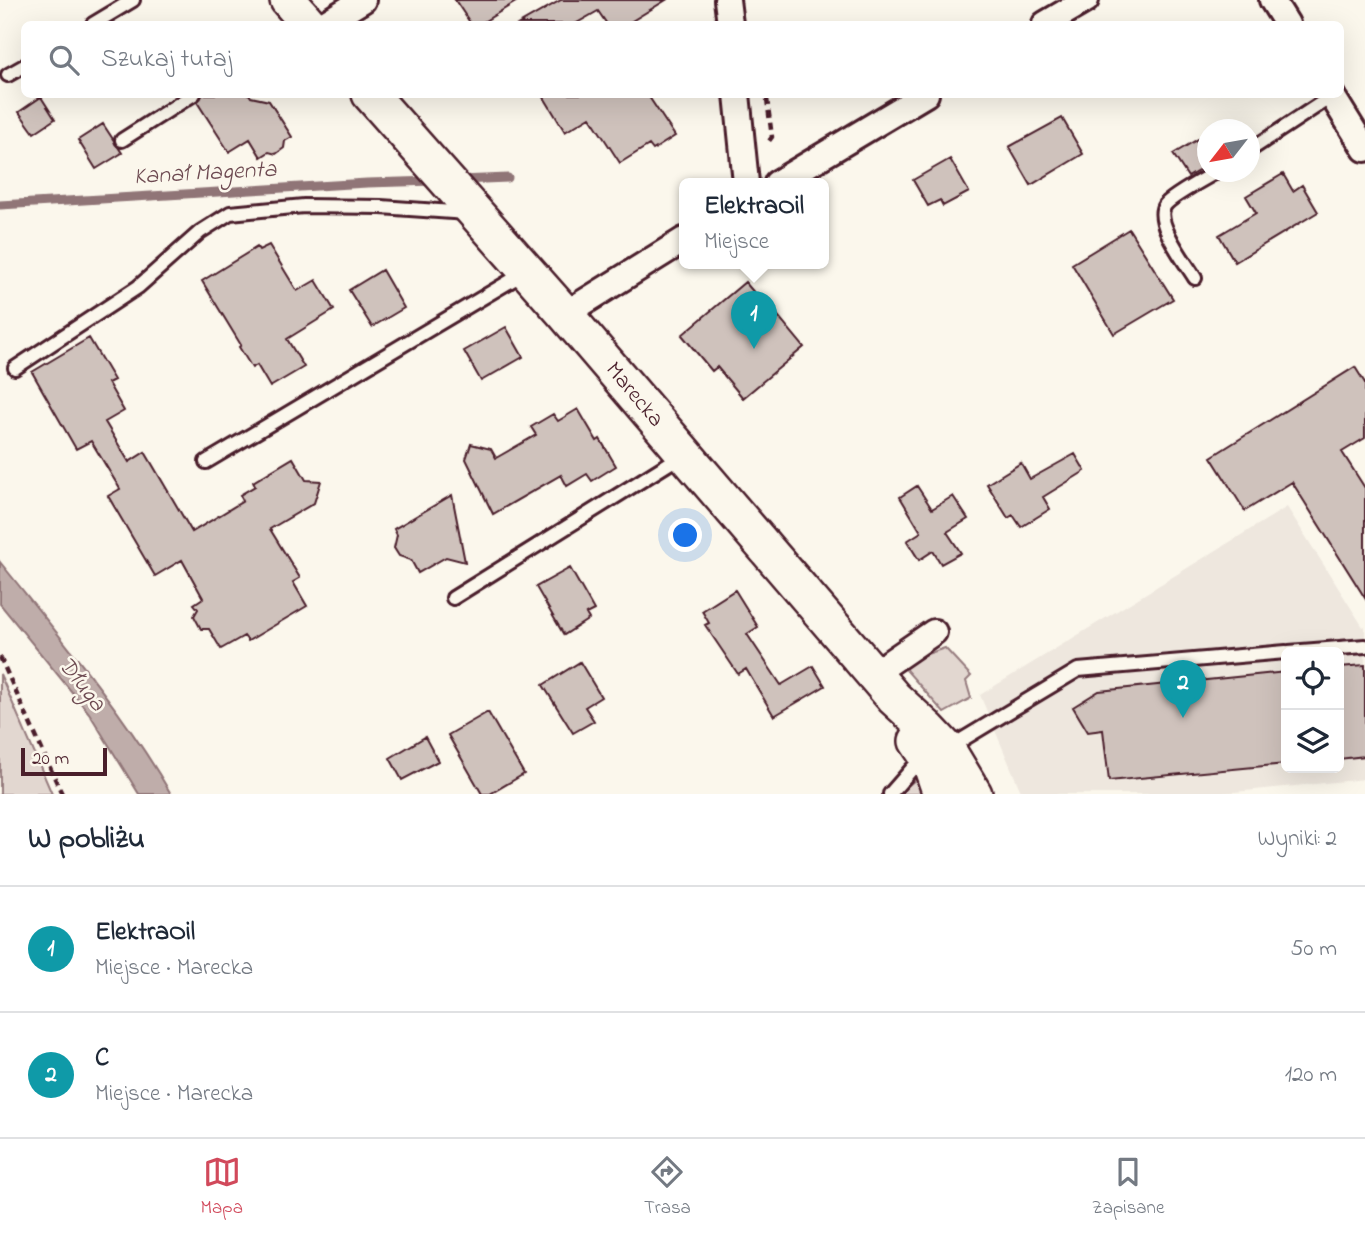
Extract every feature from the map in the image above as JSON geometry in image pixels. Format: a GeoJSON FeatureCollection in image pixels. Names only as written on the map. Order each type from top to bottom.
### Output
{"type":"FeatureCollection","features":[{"type":"Feature","properties":{"kind":"street"},"geometry":{"type":"LineString","coordinates":[[304,18],[363,0]]}},
{"type":"Feature","properties":{"kind":"street"},"geometry":{"type":"LineString","coordinates":[[727,0],[730,21]]}},
{"type":"Feature","properties":{"kind":"street"},"geometry":{"type":"LineString","coordinates":[[1050,21],[1086,0]]}},
{"type":"Feature","properties":{"kind":"street"},"geometry":{"type":"LineString","coordinates":[[1272,0],[1285,21]]}},
{"type":"Feature","properties":{"kind":"street","name":"Marecka"},"geometry":{"type":"LineString","coordinates":[[373,98],[565,314],[884,686],[929,730],[938,754],[941,794]]}},
{"type":"Feature","properties":{"kind":"street"},"geometry":{"type":"LineString","coordinates":[[737,98],[745,178]]}},
{"type":"Feature","properties":{"kind":"street"},"geometry":{"type":"LineString","coordinates":[[785,178],[919,98]]}},
{"type":"Feature","properties":{"kind":"street"},"geometry":{"type":"LineString","coordinates":[[1334,98],[1365,149]]}},
{"type":"Feature","properties":{"kind":"street"},"geometry":{"type":"LineString","coordinates":[[565,314],[679,243]]}},
{"type":"Feature","properties":{"kind":"street"},"geometry":{"type":"LineString","coordinates":[[884,686],[934,632]]}},
{"type":"Feature","properties":{"kind":"street","name":"Marecka"},"geometry":{"type":"LineString","coordinates":[[938,754],[974,794]]}},
{"type":"Feature","properties":{"kind":"lane"},"geometry":{"type":"LineString","coordinates":[[98,21],[133,0]]}},
{"type":"Feature","properties":{"kind":"lane"},"geometry":{"type":"LineString","coordinates":[[8,75],[21,68]]}},
{"type":"Feature","properties":{"kind":"lane"},"geometry":{"type":"LineString","coordinates":[[122,140],[188,98]]}},
{"type":"Feature","properties":{"kind":"lane"},"geometry":{"type":"LineString","coordinates":[[1260,143],[1328,98]]}},
{"type":"Feature","properties":{"kind":"lane"},"geometry":{"type":"LineString","coordinates":[[1195,278],[1164,226],[1162,214],[1166,205],[1201,182]]}},
{"type":"Feature","properties":{"kind":"lane"},"geometry":{"type":"LineString","coordinates":[[15,368],[138,287],[200,232],[230,213],[304,205],[467,205]]}},
{"type":"Feature","properties":{"kind":"lane"},"geometry":{"type":"LineString","coordinates":[[206,462],[527,271]]}},
{"type":"Feature","properties":{"kind":"lane"},"geometry":{"type":"LineString","coordinates":[[453,598],[684,454]]}},
{"type":"Feature","properties":{"kind":"lane"},"geometry":{"type":"LineString","coordinates":[[1344,648],[1365,646]]}},
{"type":"Feature","properties":{"kind":"lane"},"geometry":{"type":"LineString","coordinates":[[890,794],[918,762],[938,754],[1078,670],[1281,653]]}},
{"type":"Feature","properties":{"kind":"path"},"geometry":{"type":"LineString","coordinates":[[0,657],[62,794]]}},
{"type":"Feature","properties":{"kind":"shaded area"},"geometry":{"type":"Polygon","coordinates":[[[1287,507],[1363,627],[1365,626],[1365,779],[1214,794],[1022,794],[980,695],[1287,507]]]}},
{"type":"Feature","properties":{"kind":"shaded area"},"geometry":{"type":"Polygon","coordinates":[[[945,648],[971,676],[966,681],[971,698],[944,713],[900,663],[945,648]]]}},
{"type":"Feature","properties":{"kind":"shaded area"},"geometry":{"type":"Polygon","coordinates":[[[0,674],[52,794],[0,794],[0,674]]]}},
{"type":"Feature","properties":{"kind":"shaded area"},"geometry":{"type":"Polygon","coordinates":[[[915,780],[921,780],[924,794],[898,794],[915,780]]]}},
{"type":"Feature","properties":{"kind":"water","name":"Długa"},"geometry":{"type":"Polygon","coordinates":[[[0,562],[112,704],[171,794],[139,794],[89,713],[0,604],[0,562]]]}},
{"type":"Feature","properties":{"kind":"building"},"geometry":{"type":"Polygon","coordinates":[[[455,0],[519,0],[485,21],[469,21],[455,0]]]}},
{"type":"Feature","properties":{"kind":"building"},"geometry":{"type":"Polygon","coordinates":[[[561,0],[666,0],[632,21],[605,21],[598,11],[580,21],[524,21],[561,0]]]}},
{"type":"Feature","properties":{"kind":"building"},"geometry":{"type":"Polygon","coordinates":[[[42,98],[55,119],[34,133],[19,112],[42,98]]]}},
{"type":"Feature","properties":{"kind":"building"},"geometry":{"type":"Polygon","coordinates":[[[200,98],[256,98],[269,101],[292,137],[285,141],[284,148],[276,154],[269,152],[261,157],[250,139],[229,152],[197,102],[200,98]]]}},
{"type":"Feature","properties":{"kind":"building"},"geometry":{"type":"Polygon","coordinates":[[[544,98],[650,98],[675,136],[653,150],[649,145],[620,163],[590,117],[565,132],[544,98]]]}},
{"type":"Feature","properties":{"kind":"building"},"geometry":{"type":"Polygon","coordinates":[[[1062,118],[1083,154],[1031,185],[1009,147],[1062,118]]]}},
{"type":"Feature","properties":{"kind":"building"},"geometry":{"type":"Polygon","coordinates":[[[103,124],[122,153],[96,169],[78,140],[103,124]]]}},
{"type":"Feature","properties":{"kind":"building"},"geometry":{"type":"Polygon","coordinates":[[[1197,140],[1197,172],[1188,177],[1173,154],[1197,140]]]}},
{"type":"Feature","properties":{"kind":"building"},"geometry":{"type":"Polygon","coordinates":[[[950,159],[969,192],[943,206],[940,200],[928,206],[913,180],[950,159]]]}},
{"type":"Feature","properties":{"kind":"building"},"geometry":{"type":"Polygon","coordinates":[[[1283,174],[1293,191],[1302,185],[1318,212],[1235,262],[1219,235],[1256,213],[1246,196],[1283,174]]]}},
{"type":"Feature","properties":{"kind":"building"},"geometry":{"type":"Polygon","coordinates":[[[1129,229],[1173,299],[1114,334],[1072,264],[1129,229]]]}},
{"type":"Feature","properties":{"kind":"building"},"geometry":{"type":"Polygon","coordinates":[[[269,245],[297,291],[316,280],[334,310],[287,339],[304,367],[270,387],[257,365],[252,368],[202,281],[257,247],[259,250],[269,245]]]}},
{"type":"Feature","properties":{"kind":"building"},"geometry":{"type":"Polygon","coordinates":[[[382,270],[404,308],[372,327],[349,290],[382,270]]]}},
{"type":"Feature","properties":{"kind":"building"},"geometry":{"type":"Polygon","coordinates":[[[745,282],[762,302],[765,300],[804,347],[743,398],[717,367],[712,371],[682,335],[745,282]]]}},
{"type":"Feature","properties":{"kind":"building"},"geometry":{"type":"Polygon","coordinates":[[[506,327],[523,357],[481,381],[464,351],[506,327]]]}},
{"type":"Feature","properties":{"kind":"building"},"geometry":{"type":"Polygon","coordinates":[[[89,338],[114,380],[108,383],[124,411],[105,422],[129,462],[145,452],[192,532],[243,501],[240,495],[255,486],[253,482],[293,458],[306,480],[321,481],[314,503],[270,529],[300,578],[293,582],[307,606],[248,641],[244,636],[221,649],[209,629],[201,629],[194,616],[198,609],[194,604],[203,598],[182,560],[155,576],[108,496],[120,489],[91,441],[76,449],[32,372],[89,338]]]}},
{"type":"Feature","properties":{"kind":"building"},"geometry":{"type":"Polygon","coordinates":[[[1355,367],[1365,383],[1365,438],[1342,452],[1365,488],[1365,598],[1292,482],[1245,511],[1211,457],[1355,367]]]}},
{"type":"Feature","properties":{"kind":"building"},"geometry":{"type":"Polygon","coordinates":[[[578,409],[616,466],[592,481],[587,474],[567,486],[561,475],[493,514],[466,459],[471,444],[491,449],[496,458],[536,435],[531,427],[553,414],[558,421],[578,409]]]}},
{"type":"Feature","properties":{"kind":"building"},"geometry":{"type":"Polygon","coordinates":[[[1075,454],[1085,471],[1043,497],[1050,509],[1021,527],[1013,515],[1008,518],[987,484],[1021,463],[1030,479],[1075,454]]]}},
{"type":"Feature","properties":{"kind":"building"},"geometry":{"type":"Polygon","coordinates":[[[917,486],[932,509],[953,496],[968,519],[947,532],[961,553],[941,564],[933,551],[919,560],[907,541],[921,532],[900,497],[917,486]]]}},
{"type":"Feature","properties":{"kind":"building"},"geometry":{"type":"Polygon","coordinates":[[[452,495],[465,562],[446,557],[418,573],[411,560],[399,556],[394,548],[397,535],[394,529],[452,495]]]}},
{"type":"Feature","properties":{"kind":"building"},"geometry":{"type":"Polygon","coordinates":[[[570,568],[594,610],[586,614],[589,619],[564,635],[536,587],[570,568]]]}},
{"type":"Feature","properties":{"kind":"building"},"geometry":{"type":"Polygon","coordinates":[[[735,590],[758,627],[747,634],[781,685],[813,666],[825,686],[774,716],[746,669],[738,674],[705,625],[709,623],[702,611],[735,590]]]}},
{"type":"Feature","properties":{"kind":"building"},"geometry":{"type":"Polygon","coordinates":[[[580,662],[601,697],[585,707],[594,721],[573,733],[543,685],[580,662]]]}},
{"type":"Feature","properties":{"kind":"building"},"geometry":{"type":"Polygon","coordinates":[[[1365,665],[1365,756],[1344,758],[1344,667],[1365,665]]]}},
{"type":"Feature","properties":{"kind":"building"},"geometry":{"type":"Polygon","coordinates":[[[1281,673],[1281,764],[1109,781],[1103,730],[1088,732],[1073,707],[1099,691],[1281,673]]]}},
{"type":"Feature","properties":{"kind":"building"},"geometry":{"type":"Polygon","coordinates":[[[488,712],[524,774],[490,794],[482,794],[448,735],[488,712]]]}},
{"type":"Feature","properties":{"kind":"building"},"geometry":{"type":"Polygon","coordinates":[[[425,737],[438,761],[402,780],[390,758],[425,737]]]}},
{"type":"Feature","properties":{"kind":"waterway"},"geometry":{"type":"LineString","coordinates":[[460,180],[508,178]]}},
{"type":"Feature","properties":{"kind":"waterway","name":"Kanał Magenta"},"geometry":{"type":"LineString","coordinates":[[0,205],[435,181]]}},
{"type":"Feature","properties":{"kind":"place","name":"ElektraOil"},"geometry":{"type":"Point","coordinates":[754,349]}},
{"type":"Feature","properties":{"kind":"place","name":"C"},"geometry":{"type":"Point","coordinates":[1183,718]}}]}
